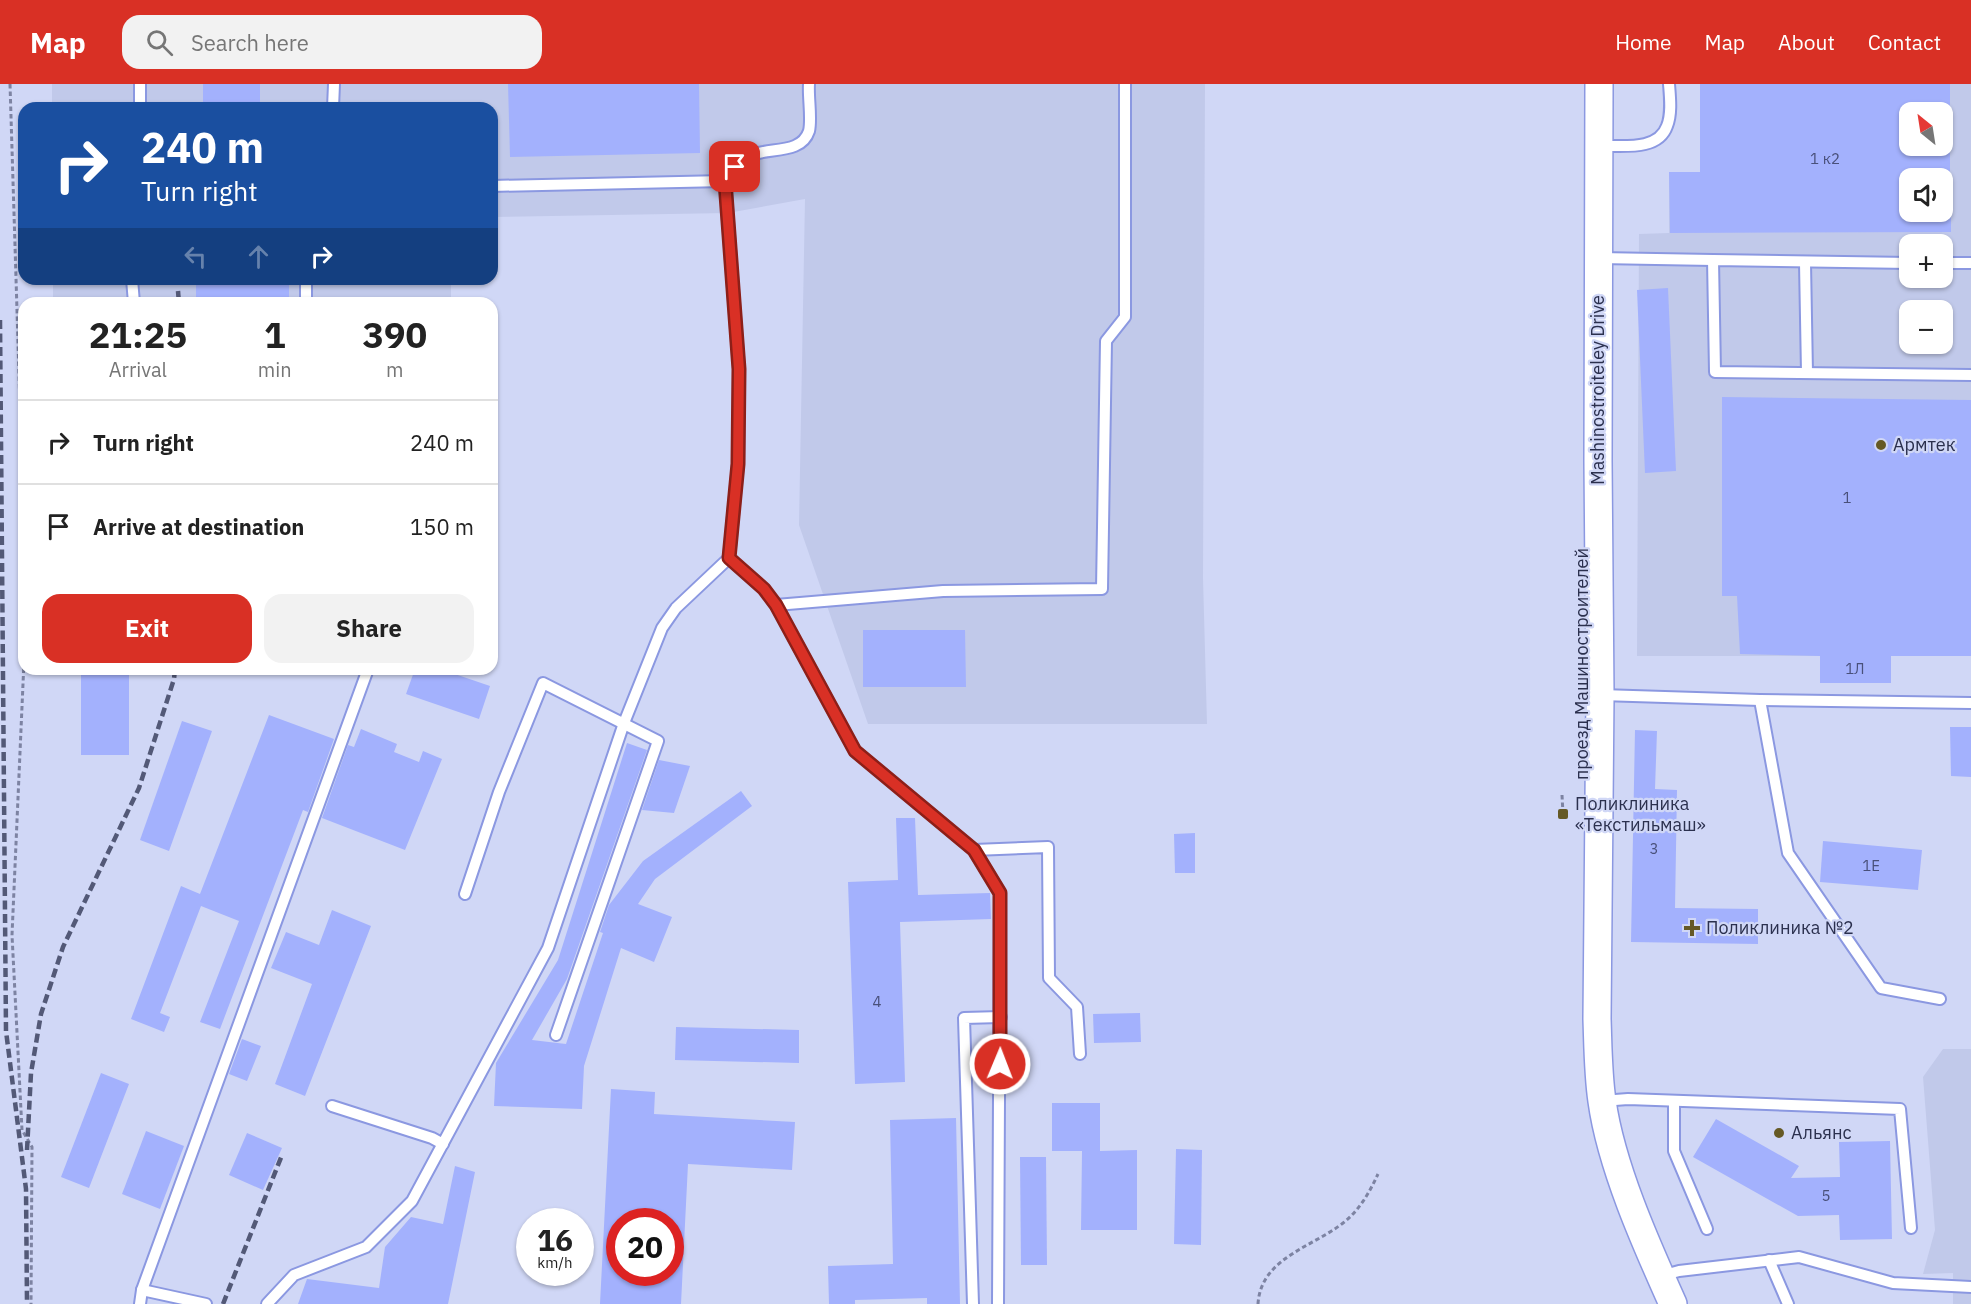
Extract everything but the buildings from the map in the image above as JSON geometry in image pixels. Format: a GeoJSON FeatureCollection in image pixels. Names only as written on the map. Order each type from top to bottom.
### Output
{"type":"FeatureCollection","features":[{"type":"Feature","properties":{"kind":"main road"},"geometry":{"type":"LineString","coordinates":[[1582,84],[1590,258]]}},
{"type":"Feature","properties":{"kind":"main road","name":"Mashinostroiteley Drive"},"geometry":{"type":"LineString","coordinates":[[1591,695],[1598,461],[1590,258],[1599,146],[1599,84]]}},
{"type":"Feature","properties":{"kind":"main road","name":"проезд Машиностроителей"},"geometry":{"type":"LineString","coordinates":[[1591,695],[1597,1019],[1602,1101],[1621,1177],[1673,1304]]}},
{"type":"Feature","properties":{"kind":"main road","name":"проезд Машиностроителей"},"geometry":{"type":"LineString","coordinates":[[1591,695],[1580,1021],[1583,1081],[1590,1132],[1600,1167],[1653,1304]]}},
{"type":"Feature","properties":{"kind":"lane"},"geometry":{"type":"LineString","coordinates":[[140,84],[140,102]]}},
{"type":"Feature","properties":{"kind":"lane"},"geometry":{"type":"LineString","coordinates":[[333,102],[334,84]]}},
{"type":"Feature","properties":{"kind":"lane"},"geometry":{"type":"LineString","coordinates":[[267,1304],[294,1275],[366,1247],[412,1201],[548,948],[624,723],[662,628],[676,608],[729,558],[738,464],[739,369],[725,181],[735,167],[747,158],[792,147],[807,136],[810,127],[809,84]]}},
{"type":"Feature","properties":{"kind":"lane"},"geometry":{"type":"LineString","coordinates":[[776,605],[943,591],[1102,589],[1106,341],[1125,317],[1125,84]]}},
{"type":"Feature","properties":{"kind":"lane"},"geometry":{"type":"LineString","coordinates":[[1599,146],[1642,145],[1656,140],[1667,128],[1670,113],[1670,84]]}},
{"type":"Feature","properties":{"kind":"lane"},"geometry":{"type":"LineString","coordinates":[[498,186],[725,181]]}},
{"type":"Feature","properties":{"kind":"lane"},"geometry":{"type":"LineString","coordinates":[[1590,258],[1899,263]]}},
{"type":"Feature","properties":{"kind":"lane"},"geometry":{"type":"LineString","coordinates":[[1713,260],[1715,372],[1971,375]]}},
{"type":"Feature","properties":{"kind":"lane"},"geometry":{"type":"LineString","coordinates":[[1805,263],[1807,373]]}},
{"type":"Feature","properties":{"kind":"lane"},"geometry":{"type":"LineString","coordinates":[[1953,263],[1971,263]]}},
{"type":"Feature","properties":{"kind":"lane"},"geometry":{"type":"LineString","coordinates":[[729,558],[764,589],[776,605],[855,751],[974,850],[1000,893],[998,1304]]}},
{"type":"Feature","properties":{"kind":"lane"},"geometry":{"type":"LineString","coordinates":[[140,1304],[142,1290],[366,675]]}},
{"type":"Feature","properties":{"kind":"lane"},"geometry":{"type":"LineString","coordinates":[[465,894],[499,792],[543,683],[658,741],[556,1035]]}},
{"type":"Feature","properties":{"kind":"lane"},"geometry":{"type":"LineString","coordinates":[[1591,695],[1971,703]]}},
{"type":"Feature","properties":{"kind":"lane"},"geometry":{"type":"LineString","coordinates":[[1760,700],[1788,853],[1881,988],[1940,999]]}},
{"type":"Feature","properties":{"kind":"lane"},"geometry":{"type":"LineString","coordinates":[[974,850],[1048,847],[1049,978],[1077,1008],[1080,1054]]}},
{"type":"Feature","properties":{"kind":"lane"},"geometry":{"type":"LineString","coordinates":[[973,1304],[964,1018],[1001,1017]]}},
{"type":"Feature","properties":{"kind":"lane"},"geometry":{"type":"LineString","coordinates":[[1602,1101],[1628,1099],[1900,1109],[1911,1228]]}},
{"type":"Feature","properties":{"kind":"lane"},"geometry":{"type":"LineString","coordinates":[[1674,1102],[1674,1151],[1707,1229]]}},
{"type":"Feature","properties":{"kind":"lane"},"geometry":{"type":"LineString","coordinates":[[333,1106],[432,1138],[442,1144]]}},
{"type":"Feature","properties":{"kind":"lane"},"geometry":{"type":"LineString","coordinates":[[1660,1277],[1679,1271],[1799,1257],[1893,1283],[1971,1287]]}},
{"type":"Feature","properties":{"kind":"lane"},"geometry":{"type":"LineString","coordinates":[[1769,1260],[1788,1304]]}},
{"type":"Feature","properties":{"kind":"lane"},"geometry":{"type":"LineString","coordinates":[[142,1290],[206,1304]]}},
{"type":"Feature","properties":{"kind":"path"},"geometry":{"type":"LineString","coordinates":[[10,84],[18,343]]}},
{"type":"Feature","properties":{"kind":"path"},"geometry":{"type":"LineString","coordinates":[[23,675],[12,935],[22,1130],[32,1147],[31,1304]]}},
{"type":"Feature","properties":{"kind":"path"},"geometry":{"type":"LineString","coordinates":[[1562,795],[1563,814]]}},
{"type":"Feature","properties":{"kind":"path"},"geometry":{"type":"LineString","coordinates":[[1258,1304],[1258,1292],[1264,1278],[1277,1264],[1350,1218],[1366,1198],[1378,1174]]}},
{"type":"Feature","properties":{"kind":"shaded area"},"geometry":{"type":"Polygon","coordinates":[[[52,84],[1205,84],[1203,578],[1207,724],[868,724],[799,525],[805,199],[728,213],[498,217],[498,102],[52,102],[52,84]]]}},
{"type":"Feature","properties":{"kind":"shaded area"},"geometry":{"type":"Polygon","coordinates":[[[1700,84],[1971,84],[1971,656],[1637,656],[1639,234],[1669,233],[1669,172],[1700,172],[1700,84]]]}},
{"type":"Feature","properties":{"kind":"shaded area"},"geometry":{"type":"Polygon","coordinates":[[[53,285],[451,285],[451,297],[53,297],[53,285]]]}},
{"type":"Feature","properties":{"kind":"shaded area"},"geometry":{"type":"Polygon","coordinates":[[[1943,1049],[1971,1049],[1971,1304],[1953,1304],[1953,1273],[1923,1274],[1935,1230],[1923,1077],[1943,1049]]]}},
{"type":"Feature","properties":{"kind":"railway"},"geometry":{"type":"LineString","coordinates":[[178,291],[178,297]]}},
{"type":"Feature","properties":{"kind":"railway"},"geometry":{"type":"LineString","coordinates":[[0,320],[6,1031],[26,1189],[27,1304]]}},
{"type":"Feature","properties":{"kind":"railway"},"geometry":{"type":"LineString","coordinates":[[27,1150],[31,1073],[41,1014],[63,947],[139,788],[174,675]]}},
{"type":"Feature","properties":{"kind":"railway"},"geometry":{"type":"LineString","coordinates":[[223,1304],[282,1155]]}},
{"type":"Feature","properties":{"kind":"place","name":"Армтек"},"geometry":{"type":"Point","coordinates":[1881,445]}},
{"type":"Feature","properties":{"kind":"place","name":"Поликлиника «Текстильмаш»"},"geometry":{"type":"Point","coordinates":[1563,814]}},
{"type":"Feature","properties":{"kind":"place","name":"Поликлиника №2"},"geometry":{"type":"Point","coordinates":[1692,928]}},
{"type":"Feature","properties":{"kind":"place","name":"Альянс"},"geometry":{"type":"Point","coordinates":[1779,1133]}},
{"type":"Feature","properties":{"kind":"route"},"geometry":{"type":"LineString","coordinates":[[735,167],[725,181],[739,369],[738,464],[729,558],[764,589],[776,605],[855,751],[974,850],[1000,893],[1000,1064]]}}]}
